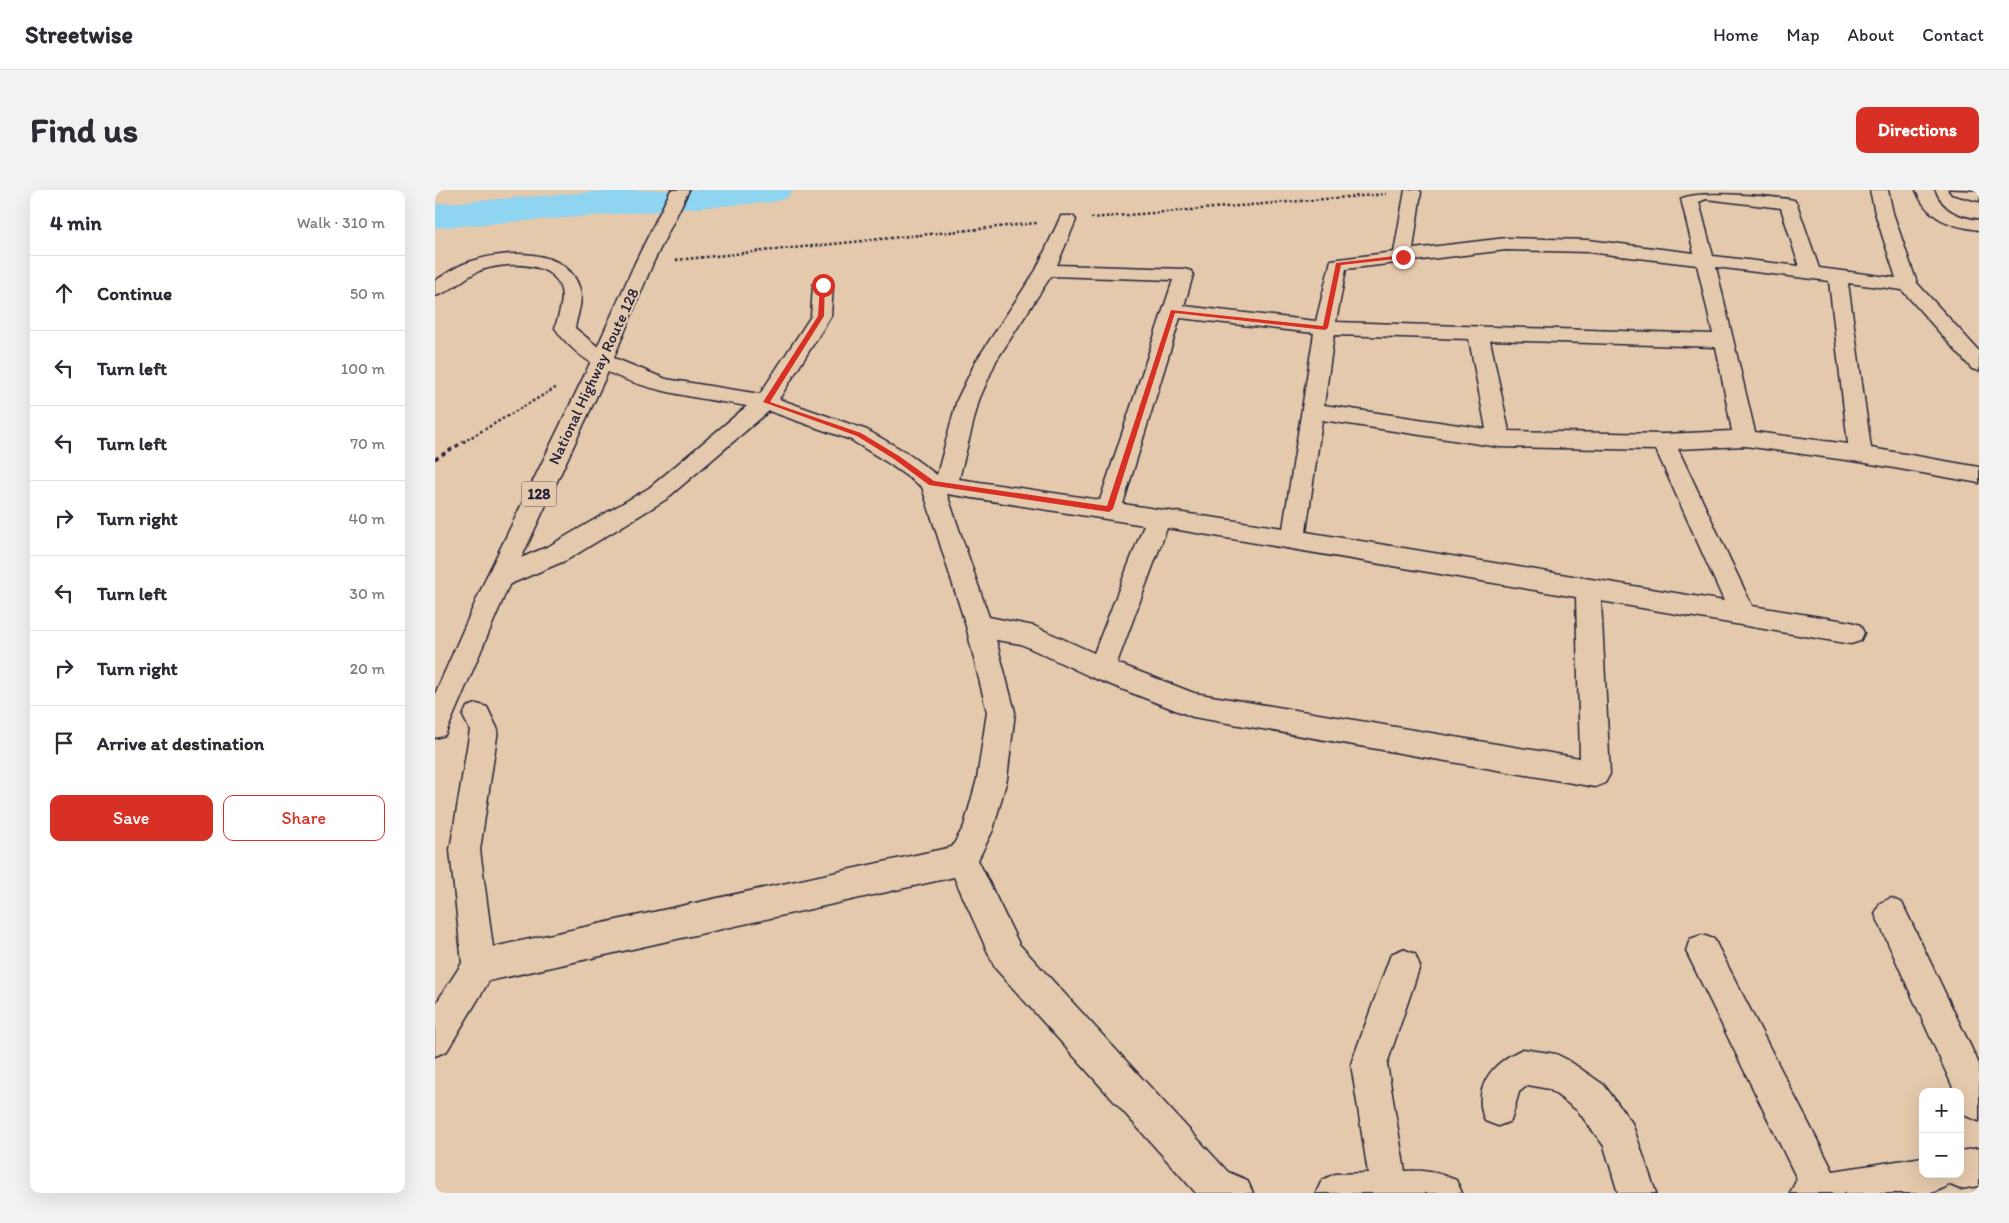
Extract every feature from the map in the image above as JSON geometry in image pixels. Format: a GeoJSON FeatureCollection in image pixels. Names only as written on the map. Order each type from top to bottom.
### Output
{"type":"FeatureCollection","features":[{"type":"Feature","properties":{"kind":"main road","name":"National Highway Route 128"},"geometry":{"type":"LineString","coordinates":[[435,726],[444,689],[499,578],[602,360],[644,263],[680,190]]}},
{"type":"Feature","properties":{"kind":"main road"},"geometry":{"type":"LineString","coordinates":[[1879,190],[1884,213],[1908,285],[1979,364]]}},
{"type":"Feature","properties":{"kind":"main road"},"geometry":{"type":"LineString","coordinates":[[1959,190],[1979,196]]}},
{"type":"Feature","properties":{"kind":"main road"},"geometry":{"type":"LineString","coordinates":[[1403,257],[1412,192]]}},
{"type":"Feature","properties":{"kind":"main road"},"geometry":{"type":"LineString","coordinates":[[1925,193],[1931,207],[1943,216],[1962,223],[1979,225]]}},
{"type":"Feature","properties":{"kind":"main road"},"geometry":{"type":"LineString","coordinates":[[1745,438],[1725,341],[1690,199],[1705,194],[1787,204],[1811,274]]}},
{"type":"Feature","properties":{"kind":"main road"},"geometry":{"type":"LineString","coordinates":[[479,967],[962,860],[978,830],[992,780],[1001,712],[939,484],[969,400],[986,361],[1045,270],[1067,220]]}},
{"type":"Feature","properties":{"kind":"main road"},"geometry":{"type":"LineString","coordinates":[[1293,539],[1314,411],[1325,328],[1338,264],[1506,244],[1588,246],[1706,262],[1908,285]]}},
{"type":"Feature","properties":{"kind":"main road"},"geometry":{"type":"LineString","coordinates":[[435,290],[443,279],[481,264],[511,260],[531,261],[551,266],[566,276],[572,291],[565,328],[571,337],[602,360],[662,385],[766,402],[859,435],[939,484],[1293,539],[1851,633]]}},
{"type":"Feature","properties":{"kind":"main road"},"geometry":{"type":"LineString","coordinates":[[1045,270],[1184,275],[1109,509]]}},
{"type":"Feature","properties":{"kind":"main road"},"geometry":{"type":"LineString","coordinates":[[1838,277],[1860,454]]}},
{"type":"Feature","properties":{"kind":"main road"},"geometry":{"type":"LineString","coordinates":[[499,578],[558,553],[657,494],[766,402],[821,316],[823,285]]}},
{"type":"Feature","properties":{"kind":"main road"},"geometry":{"type":"LineString","coordinates":[[1173,311],[1325,328],[1725,341]]}},
{"type":"Feature","properties":{"kind":"main road"},"geometry":{"type":"LineString","coordinates":[[1478,332],[1499,439]]}},
{"type":"Feature","properties":{"kind":"main road"},"geometry":{"type":"LineString","coordinates":[[1314,411],[1499,439],[1665,442],[1745,438],[1860,454],[1979,475]]}},
{"type":"Feature","properties":{"kind":"main road"},"geometry":{"type":"LineString","coordinates":[[1665,442],[1743,614]]}},
{"type":"Feature","properties":{"kind":"main road"},"geometry":{"type":"LineString","coordinates":[[1101,669],[1159,518]]}},
{"type":"Feature","properties":{"kind":"main road"},"geometry":{"type":"LineString","coordinates":[[979,626],[1025,634],[1101,669],[1193,705],[1595,774],[1588,588]]}},
{"type":"Feature","properties":{"kind":"main road"},"geometry":{"type":"LineString","coordinates":[[435,1040],[441,1026],[479,967],[465,850],[484,730],[477,716]]}},
{"type":"Feature","properties":{"kind":"main road"},"geometry":{"type":"LineString","coordinates":[[962,860],[1007,956],[1220,1191]]}},
{"type":"Feature","properties":{"kind":"main road"},"geometry":{"type":"LineString","coordinates":[[1891,914],[1979,1103]]}},
{"type":"Feature","properties":{"kind":"main road"},"geometry":{"type":"LineString","coordinates":[[1702,951],[1830,1191],[1919,1176]]}},
{"type":"Feature","properties":{"kind":"main road"},"geometry":{"type":"LineString","coordinates":[[1389,1190],[1369,1064],[1403,966]]}},
{"type":"Feature","properties":{"kind":"main road"},"geometry":{"type":"LineString","coordinates":[[1497,1108],[1503,1082],[1523,1067],[1555,1072],[1591,1098],[1619,1136],[1637,1193]]}},
{"type":"Feature","properties":{"kind":"main road"},"geometry":{"type":"LineString","coordinates":[[1964,1169],[1979,1167]]}},
{"type":"Feature","properties":{"kind":"main road"},"geometry":{"type":"LineString","coordinates":[[1335,1193],[1429,1189],[1443,1193]]}},
{"type":"Feature","properties":{"kind":"path"},"geometry":{"type":"LineString","coordinates":[[435,459],[602,360]]}},
{"type":"Feature","properties":{"kind":"waterway"},"geometry":{"type":"LineString","coordinates":[[435,216],[773,190]]}},
{"type":"Feature","properties":{"kind":"route"},"geometry":{"type":"LineString","coordinates":[[823,285],[821,316],[766,402],[859,435],[897,458],[932,484],[1109,509],[1173,311],[1325,328],[1338,264],[1403,257]]}}]}
